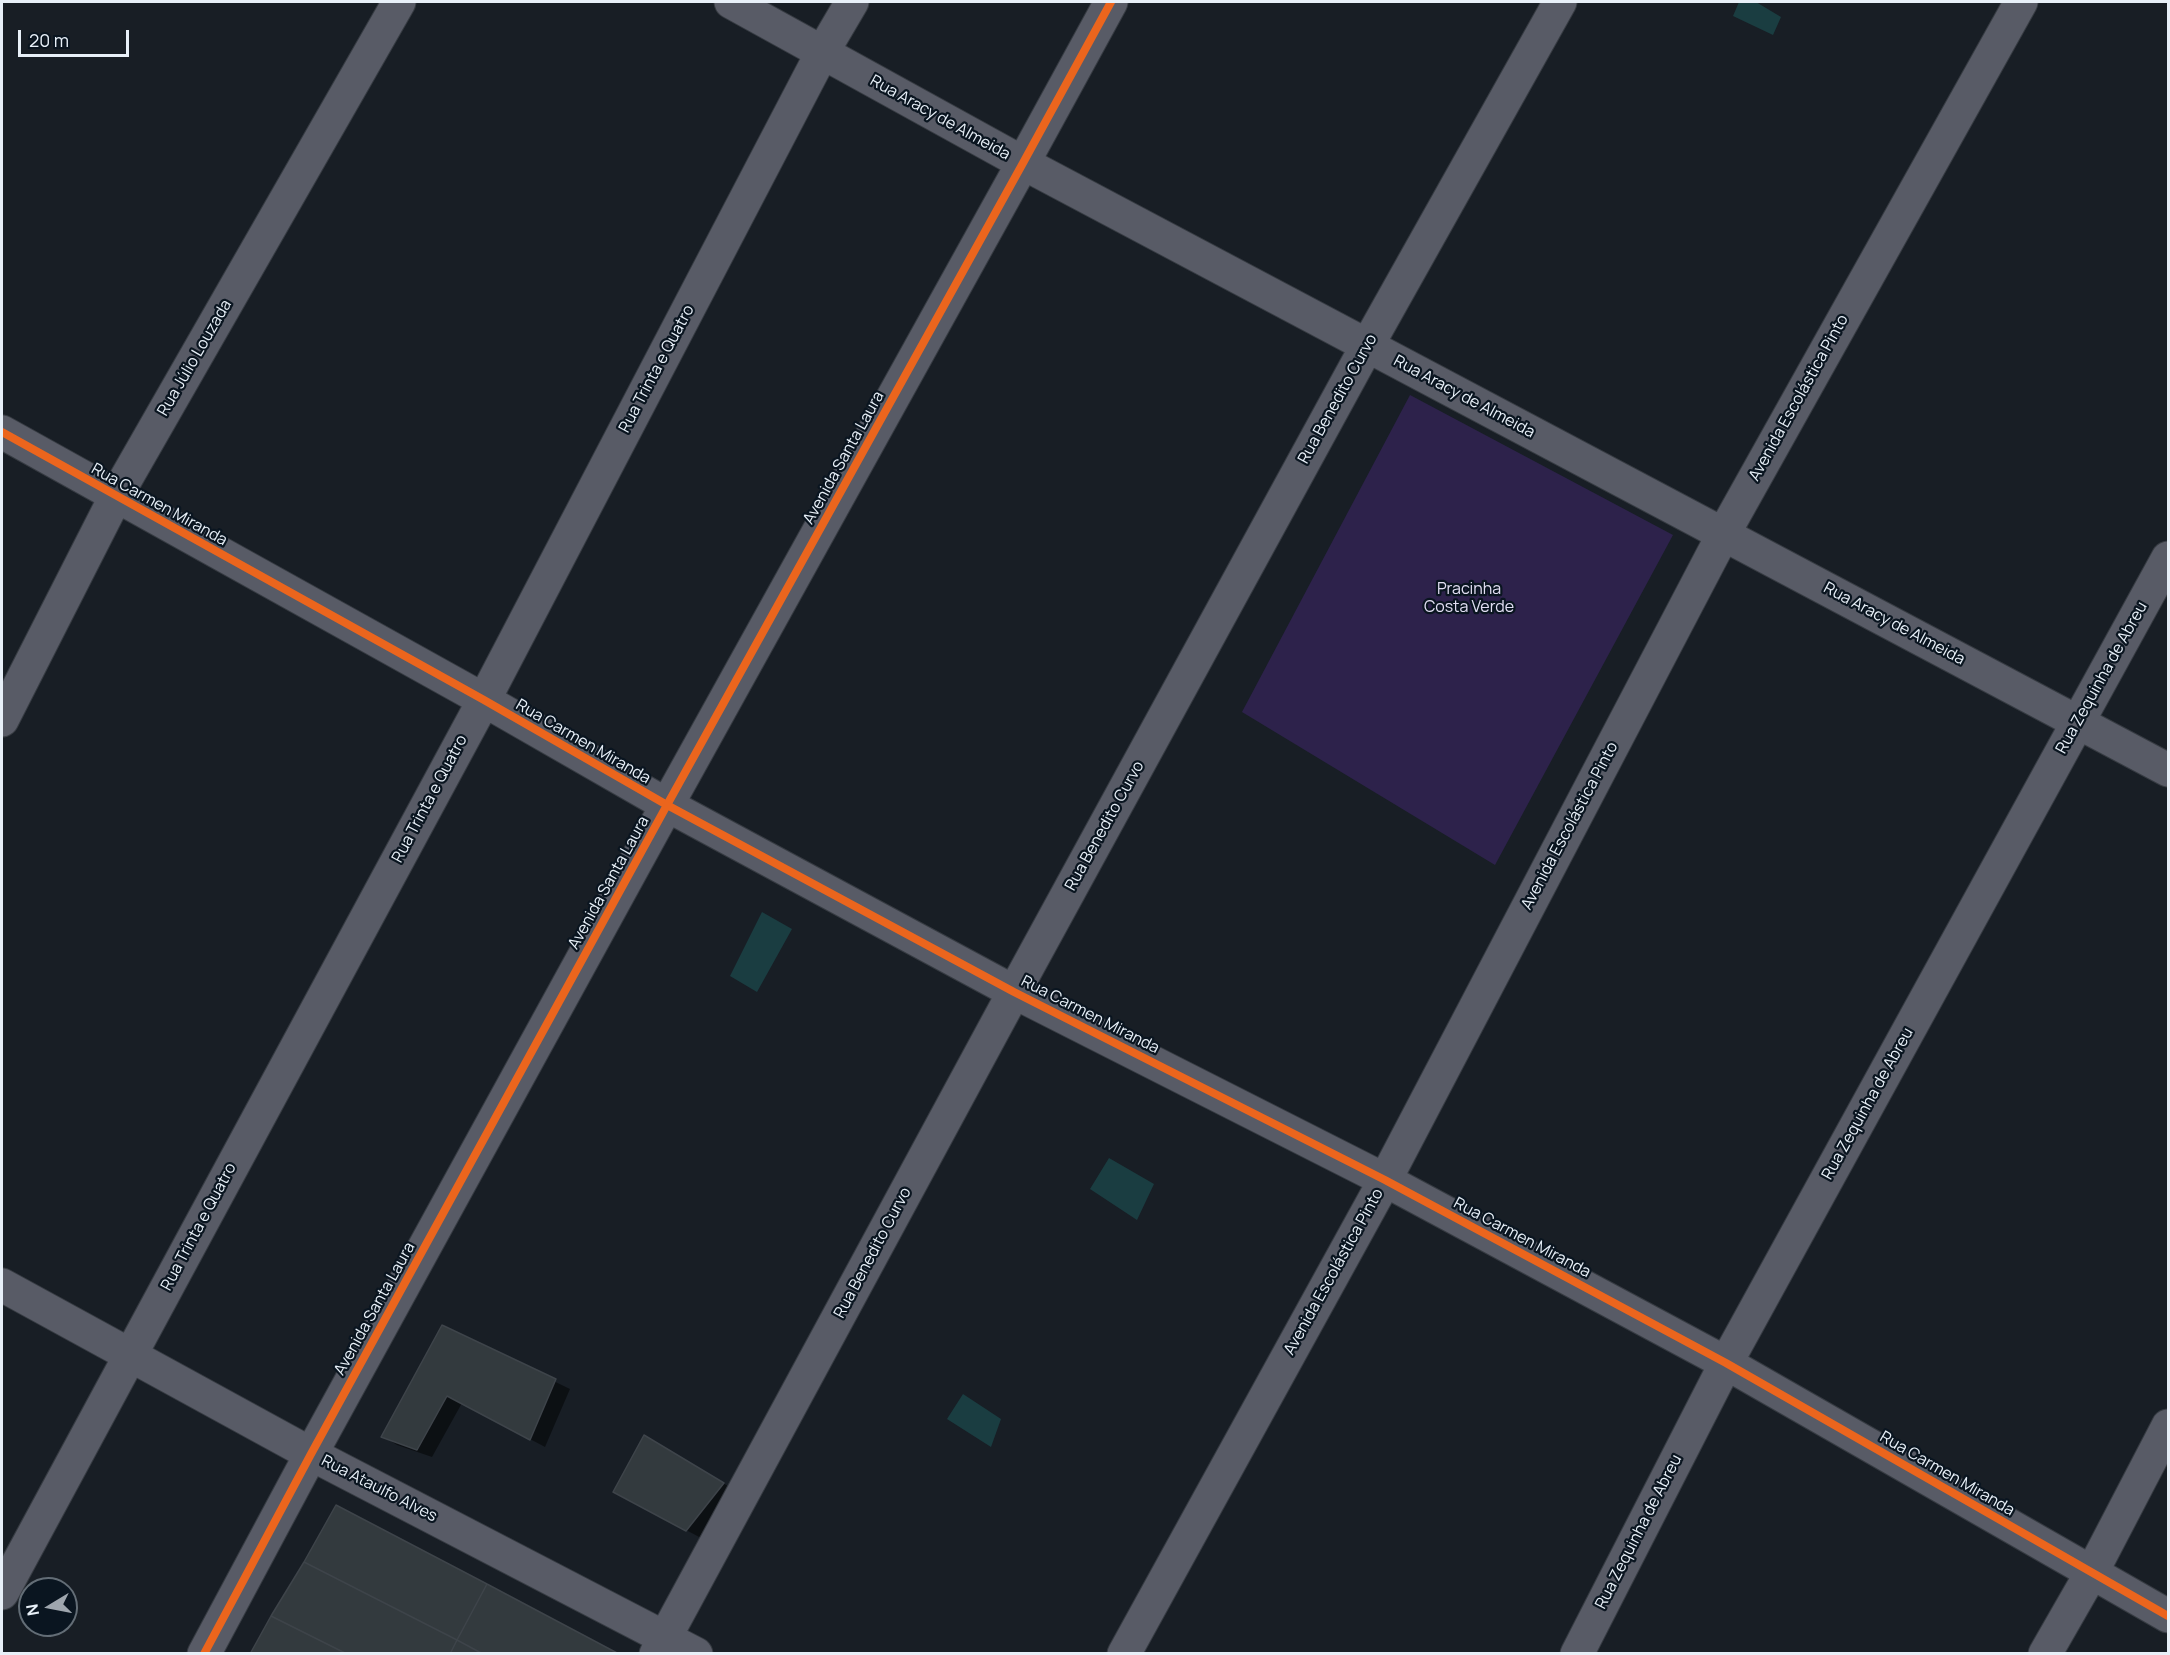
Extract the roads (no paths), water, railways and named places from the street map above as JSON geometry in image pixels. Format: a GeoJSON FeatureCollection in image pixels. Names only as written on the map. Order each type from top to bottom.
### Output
{"type":"FeatureCollection","features":[{"type":"Feature","properties":{"kind":"street","name":"Rua Júlio Louzada"},"geometry":{"type":"LineString","coordinates":[[2,720],[116,496],[399,2]]}},
{"type":"Feature","properties":{"kind":"street","name":"Rua Aracy de Almeida"},"geometry":{"type":"LineString","coordinates":[[731,2],[1023,163],[2169,770]]}},
{"type":"Feature","properties":{"kind":"street","name":"Rua Trinta e Quatro"},"geometry":{"type":"LineString","coordinates":[[2,1593],[484,700],[822,53],[852,2]]}},
{"type":"Feature","properties":{"kind":"street","name":"Avenida Santa Laura"},"geometry":{"type":"LineString","coordinates":[[204,1653],[667,805],[1111,2]]}},
{"type":"Feature","properties":{"kind":"street","name":"Rua Benedito Curvo"},"geometry":{"type":"LineString","coordinates":[[661,1646],[1014,992],[1367,346],[1560,2]]}},
{"type":"Feature","properties":{"kind":"street","name":"Avenida Escolástica Pinto"},"geometry":{"type":"LineString","coordinates":[[1124,1653],[1385,1180],[1724,533],[2020,2]]}},
{"type":"Feature","properties":{"kind":"street","name":"Rua Carmen Miranda"},"geometry":{"type":"LineString","coordinates":[[2,432],[484,700],[667,805],[1014,992],[1385,1180],[1726,1363],[2169,1616]]}},
{"type":"Feature","properties":{"kind":"street","name":"Rua Zequinha de Abreu"},"geometry":{"type":"LineString","coordinates":[[1577,1653],[1726,1363],[2169,558]]}},
{"type":"Feature","properties":{"kind":"street","name":"Rua Ataulfo Alves"},"geometry":{"type":"LineString","coordinates":[[2,1285],[661,1646],[696,1653]]}},
{"type":"Feature","properties":{"kind":"street"},"geometry":{"type":"LineString","coordinates":[[2045,1653],[2092,1572],[2169,1426]]}},
{"type":"Feature","properties":{"kind":"park label","name":"Pracinha Costa Verde"},"geometry":{"type":"Point","coordinates":[1469,599]}}]}
